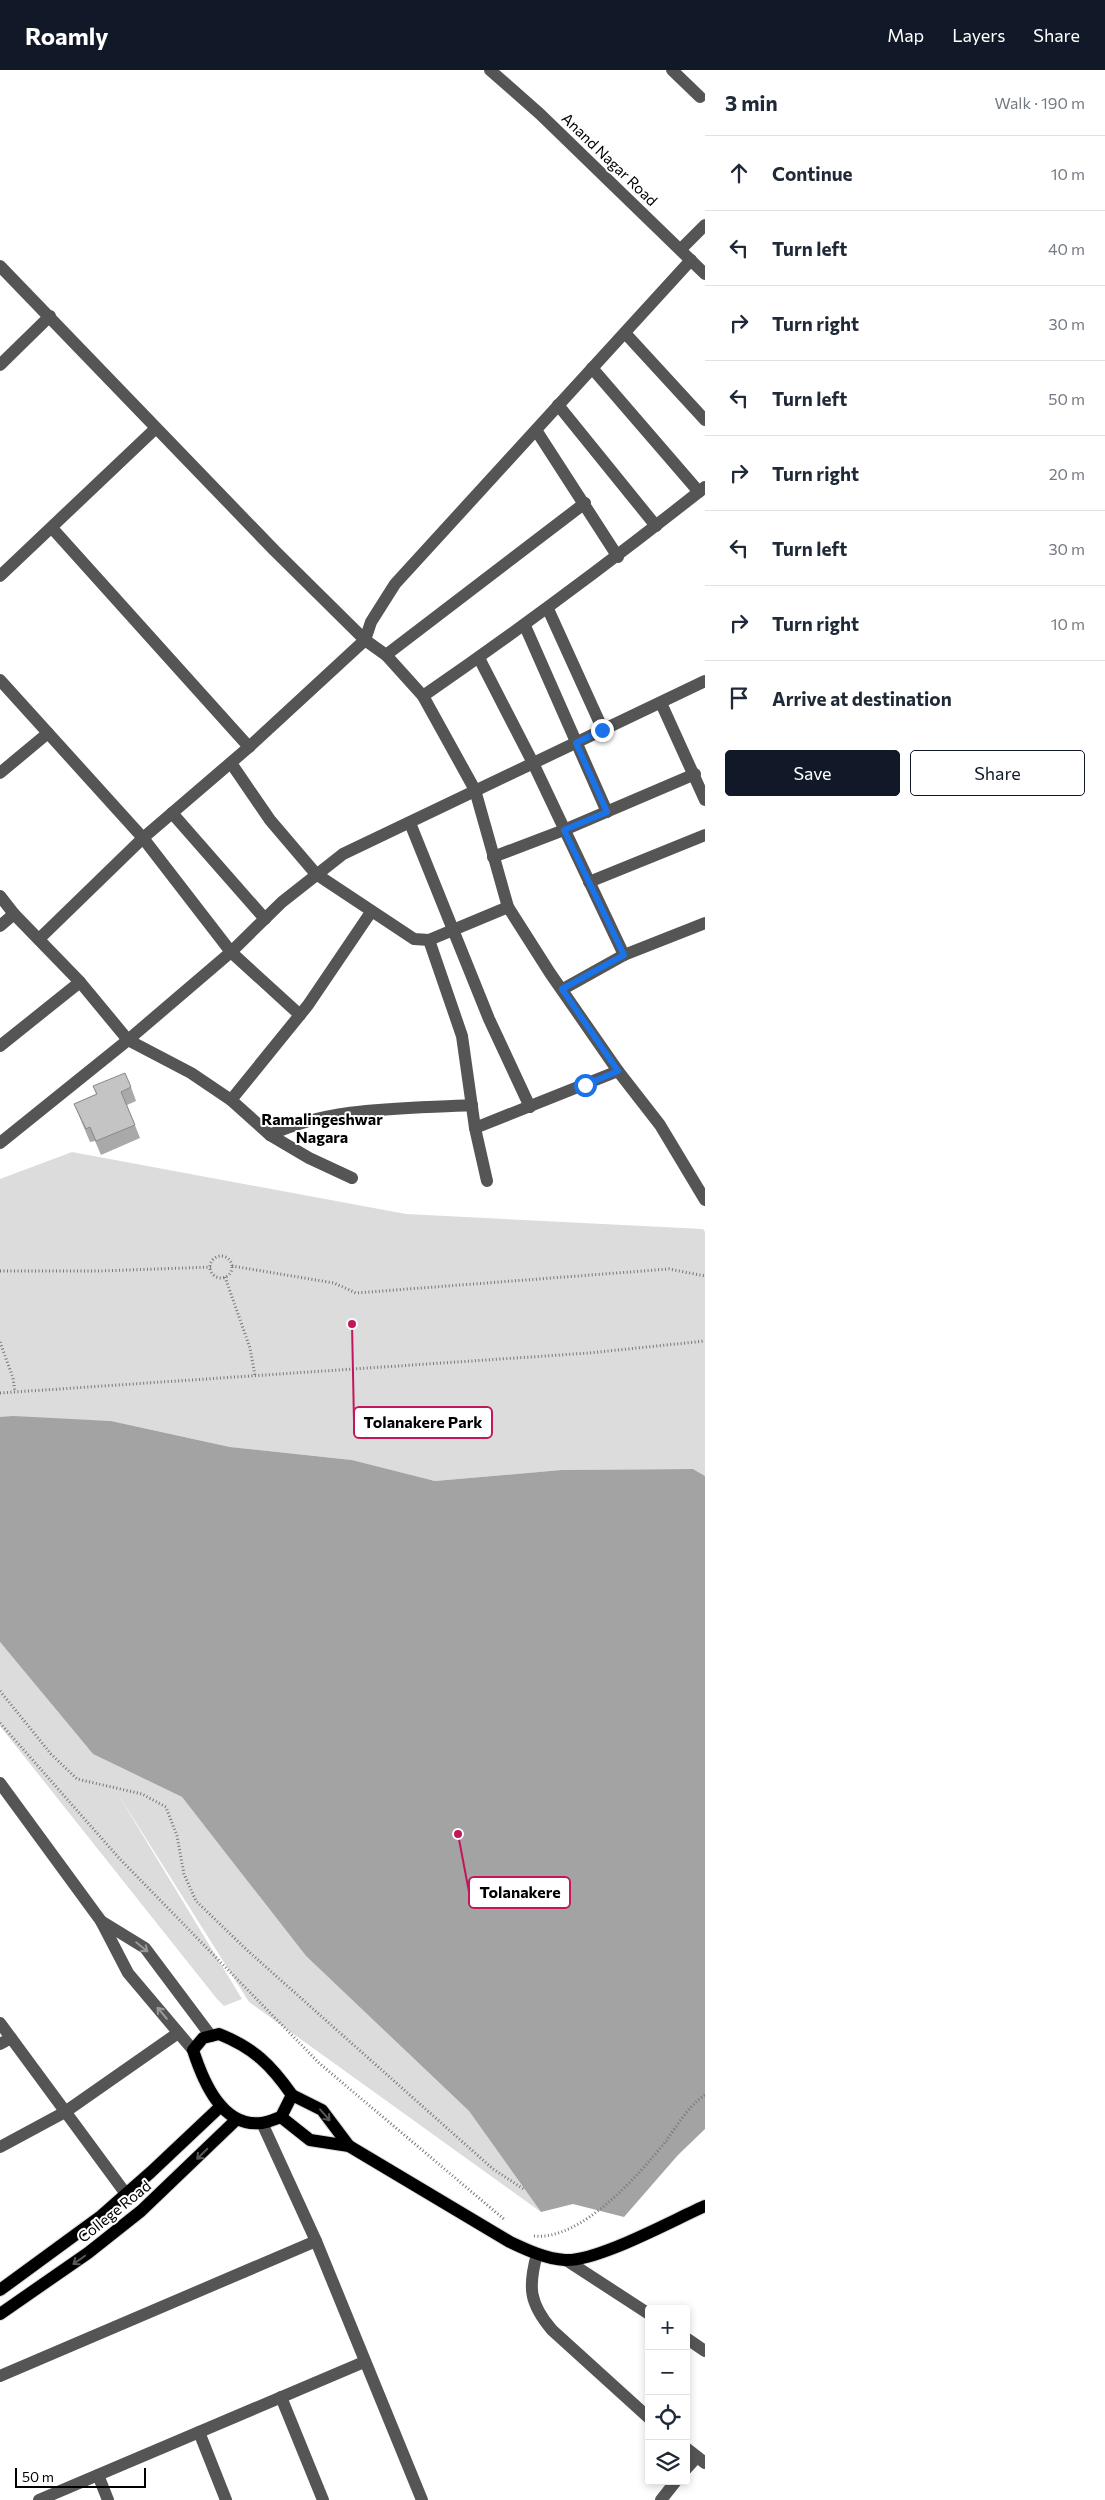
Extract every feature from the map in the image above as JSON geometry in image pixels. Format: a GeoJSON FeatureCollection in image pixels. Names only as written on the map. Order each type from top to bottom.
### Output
{"type":"FeatureCollection","features":[{"type":"Feature","properties":{"kind":"main road"},"geometry":{"type":"LineString","coordinates":[[292,2095],[281,2117],[262,2123],[236,2120],[221,2106],[203,2081],[193,2050],[203,2038],[219,2034],[256,2053],[277,2073],[292,2095],[322,2110],[349,2146]]}},
{"type":"Feature","properties":{"kind":"main road","name":"College Road"},"geometry":{"type":"LineString","coordinates":[[0,2290],[102,2216],[221,2106]]}},
{"type":"Feature","properties":{"kind":"main road"},"geometry":{"type":"LineString","coordinates":[[281,2117],[310,2140],[349,2146],[510,2242],[538,2254],[566,2260],[600,2254],[705,2206]]}},
{"type":"Feature","properties":{"kind":"main road","name":"College Road"},"geometry":{"type":"LineString","coordinates":[[0,2314],[88,2253],[142,2212],[236,2120]]}},
{"type":"Feature","properties":{"kind":"street","name":"Anand Nagar Road"},"geometry":{"type":"LineString","coordinates":[[490,70],[540,114],[682,249],[705,274]]}},
{"type":"Feature","properties":{"kind":"street"},"geometry":{"type":"LineString","coordinates":[[672,70],[700,97]]}},
{"type":"Feature","properties":{"kind":"street"},"geometry":{"type":"LineString","coordinates":[[682,249],[705,225]]}},
{"type":"Feature","properties":{"kind":"street"},"geometry":{"type":"LineString","coordinates":[[39,938],[143,838],[249,747],[365,640],[371,622],[394,584],[692,260]]}},
{"type":"Feature","properties":{"kind":"street"},"geometry":{"type":"LineString","coordinates":[[0,266],[50,316],[155,429],[365,640],[386,655],[423,696],[475,790],[508,907],[618,1071],[660,1125],[704,1197]]}},
{"type":"Feature","properties":{"kind":"street"},"geometry":{"type":"LineString","coordinates":[[0,365],[50,316]]}},
{"type":"Feature","properties":{"kind":"street"},"geometry":{"type":"LineString","coordinates":[[625,332],[705,420]]}},
{"type":"Feature","properties":{"kind":"street"},"geometry":{"type":"LineString","coordinates":[[423,696],[548,609],[618,557],[702,489],[592,368]]}},
{"type":"Feature","properties":{"kind":"street"},"geometry":{"type":"LineString","coordinates":[[558,405],[656,526]]}},
{"type":"Feature","properties":{"kind":"street"},"geometry":{"type":"LineString","coordinates":[[0,576],[155,429]]}},
{"type":"Feature","properties":{"kind":"street"},"geometry":{"type":"LineString","coordinates":[[536,430],[585,503],[618,557]]}},
{"type":"Feature","properties":{"kind":"street"},"geometry":{"type":"LineString","coordinates":[[386,655],[585,503]]}},
{"type":"Feature","properties":{"kind":"street"},"geometry":{"type":"LineString","coordinates":[[52,528],[249,747]]}},
{"type":"Feature","properties":{"kind":"street"},"geometry":{"type":"LineString","coordinates":[[548,609],[602,730]]}},
{"type":"Feature","properties":{"kind":"street"},"geometry":{"type":"LineString","coordinates":[[525,626],[607,812]]}},
{"type":"Feature","properties":{"kind":"street"},"geometry":{"type":"LineString","coordinates":[[479,658],[533,763],[624,955]]}},
{"type":"Feature","properties":{"kind":"street"},"geometry":{"type":"LineString","coordinates":[[0,680],[143,838],[231,952],[300,1015]]}},
{"type":"Feature","properties":{"kind":"street"},"geometry":{"type":"LineString","coordinates":[[0,1143],[128,1040],[231,952],[264,919],[316,874],[343,854],[705,681]]}},
{"type":"Feature","properties":{"kind":"street"},"geometry":{"type":"LineString","coordinates":[[662,703],[705,800]]}},
{"type":"Feature","properties":{"kind":"street"},"geometry":{"type":"LineString","coordinates":[[0,773],[48,733]]}},
{"type":"Feature","properties":{"kind":"street"},"geometry":{"type":"LineString","coordinates":[[231,763],[270,820],[316,874],[414,939],[429,940],[508,907]]}},
{"type":"Feature","properties":{"kind":"street"},"geometry":{"type":"LineString","coordinates":[[493,857],[564,830],[695,774]]}},
{"type":"Feature","properties":{"kind":"street"},"geometry":{"type":"LineString","coordinates":[[172,813],[264,919]]}},
{"type":"Feature","properties":{"kind":"street"},"geometry":{"type":"LineString","coordinates":[[410,823],[452,931],[530,1107]]}},
{"type":"Feature","properties":{"kind":"street"},"geometry":{"type":"LineString","coordinates":[[589,882],[705,835]]}},
{"type":"Feature","properties":{"kind":"street"},"geometry":{"type":"LineString","coordinates":[[0,896],[14,914],[80,982],[128,1040],[191,1073],[231,1100],[270,1135],[308,1158],[352,1178]]}},
{"type":"Feature","properties":{"kind":"street"},"geometry":{"type":"LineString","coordinates":[[231,1100],[300,1015],[371,912]]}},
{"type":"Feature","properties":{"kind":"street"},"geometry":{"type":"LineString","coordinates":[[0,926],[14,914]]}},
{"type":"Feature","properties":{"kind":"street"},"geometry":{"type":"LineString","coordinates":[[562,989],[624,955],[705,923]]}},
{"type":"Feature","properties":{"kind":"street"},"geometry":{"type":"LineString","coordinates":[[429,940],[462,1036],[475,1128],[487,1181]]}},
{"type":"Feature","properties":{"kind":"street"},"geometry":{"type":"LineString","coordinates":[[0,1046],[80,982]]}},
{"type":"Feature","properties":{"kind":"street"},"geometry":{"type":"LineString","coordinates":[[475,1128],[618,1071]]}},
{"type":"Feature","properties":{"kind":"street"},"geometry":{"type":"LineString","coordinates":[[270,1135],[293,1124],[352,1113],[472,1105]]}},
{"type":"Feature","properties":{"kind":"street"},"geometry":{"type":"LineString","coordinates":[[0,1783],[101,1921],[128,1973],[193,2050]]}},
{"type":"Feature","properties":{"kind":"street"},"geometry":{"type":"LineString","coordinates":[[101,1921],[145,1948],[211,2036]]}},
{"type":"Feature","properties":{"kind":"street"},"geometry":{"type":"LineString","coordinates":[[0,2023],[5,2041],[65,2112],[126,2194]]}},
{"type":"Feature","properties":{"kind":"street"},"geometry":{"type":"LineString","coordinates":[[0,2147],[65,2112],[178,2033]]}},
{"type":"Feature","properties":{"kind":"street"},"geometry":{"type":"LineString","coordinates":[[262,2123],[316,2241],[422,2500]]}},
{"type":"Feature","properties":{"kind":"street"},"geometry":{"type":"LineString","coordinates":[[0,2376],[316,2241]]}},
{"type":"Feature","properties":{"kind":"street"},"geometry":{"type":"LineString","coordinates":[[538,2254],[530,2278],[531,2294],[540,2316],[552,2330],[645,2414]]}},
{"type":"Feature","properties":{"kind":"street"},"geometry":{"type":"LineString","coordinates":[[566,2260],[645,2311]]}},
{"type":"Feature","properties":{"kind":"street"},"geometry":{"type":"LineString","coordinates":[[690,2341],[705,2350]]}},
{"type":"Feature","properties":{"kind":"street"},"geometry":{"type":"LineString","coordinates":[[39,2500],[364,2362]]}},
{"type":"Feature","properties":{"kind":"street"},"geometry":{"type":"LineString","coordinates":[[281,2397],[323,2500]]}},
{"type":"Feature","properties":{"kind":"street"},"geometry":{"type":"LineString","coordinates":[[199,2432],[226,2500]]}},
{"type":"Feature","properties":{"kind":"street"},"geometry":{"type":"LineString","coordinates":[[690,2451],[701,2460],[690,2467]]}},
{"type":"Feature","properties":{"kind":"street"},"geometry":{"type":"LineString","coordinates":[[98,2475],[108,2500]]}},
{"type":"Feature","properties":{"kind":"street"},"geometry":{"type":"LineString","coordinates":[[661,2500],[673,2485]]}},
{"type":"Feature","properties":{"kind":"path"},"geometry":{"type":"LineString","coordinates":[[210,1267],[213,1260],[219,1256],[226,1257],[232,1266],[334,1283],[356,1293],[669,1269],[705,1276]]}},
{"type":"Feature","properties":{"kind":"path"},"geometry":{"type":"LineString","coordinates":[[210,1267],[215,1276],[225,1277],[230,1273],[232,1266]]}},
{"type":"Feature","properties":{"kind":"path"},"geometry":{"type":"LineString","coordinates":[[0,1271],[102,1271],[210,1267]]}},
{"type":"Feature","properties":{"kind":"path"},"geometry":{"type":"LineString","coordinates":[[225,1277],[250,1348],[254,1376]]}},
{"type":"Feature","properties":{"kind":"path"},"geometry":{"type":"LineString","coordinates":[[0,1393],[589,1353],[705,1341]]}},
{"type":"Feature","properties":{"kind":"path"},"geometry":{"type":"LineString","coordinates":[[0,1342],[14,1378],[15,1392]]}},
{"type":"Feature","properties":{"kind":"path"},"geometry":{"type":"LineString","coordinates":[[0,1691],[50,1754],[78,1779],[142,1794],[166,1807],[177,1836],[184,1874],[196,1901],[248,1951],[493,2168],[525,2190]]}},
{"type":"Feature","properties":{"kind":"path"},"geometry":{"type":"LineString","coordinates":[[0,1723],[119,1858],[319,2063],[506,2221]]}},
{"type":"Feature","properties":{"kind":"path"},"geometry":{"type":"LineString","coordinates":[[530,2235],[546,2237],[591,2217],[650,2160],[705,2095]]}},
{"type":"Feature","properties":{"kind":"shaded area"},"geometry":{"type":"Polygon","coordinates":[[[72,1152],[406,1214],[703,1229],[705,1232],[705,1476],[693,1469],[561,1470],[435,1481],[352,1460],[230,1447],[111,1421],[0,1417],[0,1179],[72,1152]]]}},
{"type":"Feature","properties":{"kind":"shaded area"},"geometry":{"type":"Polygon","coordinates":[[[0,1417],[111,1421],[230,1447],[352,1460],[435,1481],[561,1470],[693,1469],[705,1476],[705,2129],[678,2155],[624,2217],[573,2204],[541,2212],[469,2111],[306,1956],[182,1797],[93,1754],[0,1642],[0,1417]]]}},
{"type":"Feature","properties":{"kind":"shaded area"},"geometry":{"type":"Polygon","coordinates":[[[0,1642],[93,1754],[182,1797],[306,1956],[469,2111],[541,2212],[249,2002],[116,1791],[242,1999],[224,2006],[217,1999],[0,1726],[0,1642]]]}},
{"type":"Feature","properties":{"kind":"building"},"geometry":{"type":"Polygon","coordinates":[[[125,1073],[131,1087],[121,1092],[135,1125],[96,1141],[90,1127],[86,1129],[74,1104],[97,1094],[93,1086],[125,1073]]]}},
{"type":"Feature","properties":{"kind":"place","name":"Tolanakere Park"},"geometry":{"type":"Point","coordinates":[352,1324]}},
{"type":"Feature","properties":{"kind":"place","name":"Tolanakere"},"geometry":{"type":"Point","coordinates":[458,1834]}},
{"type":"Feature","properties":{"kind":"district","name":"Ramalingeshwar Nagara"},"geometry":{"type":"Point","coordinates":[322,1127]}},
{"type":"Feature","properties":{"kind":"route"},"geometry":{"type":"LineString","coordinates":[[585,1085],[618,1071],[562,989],[624,955],[564,830],[607,812],[576,743],[602,730]]}}]}
